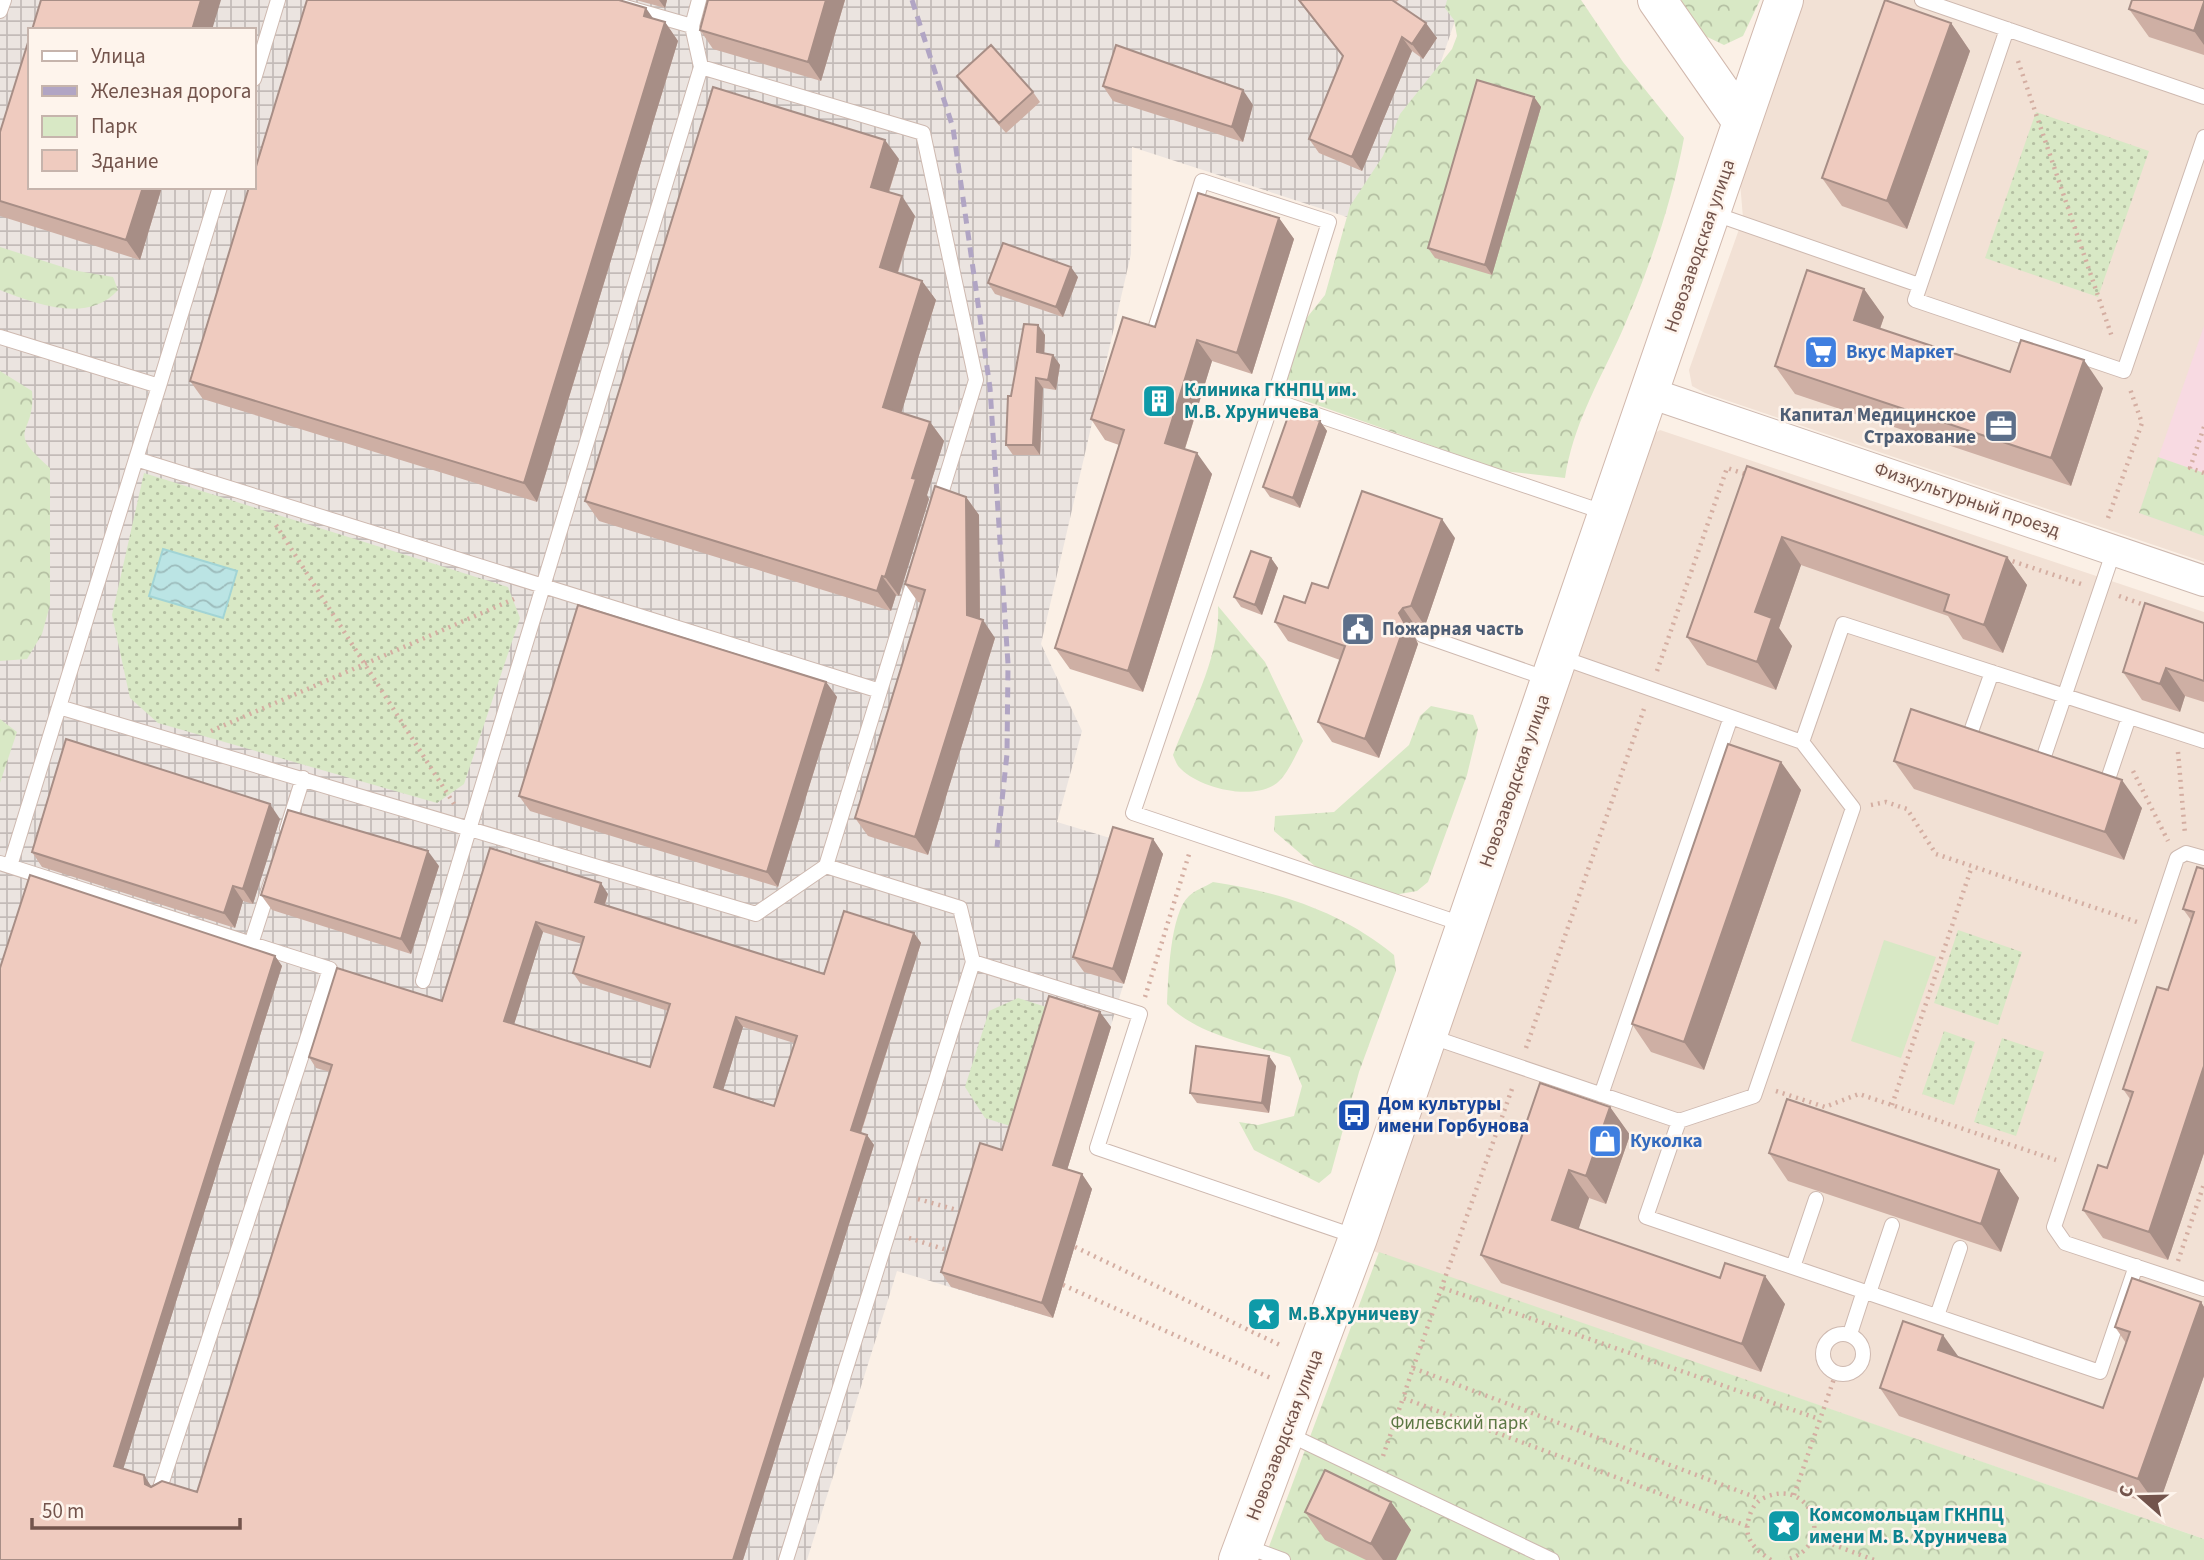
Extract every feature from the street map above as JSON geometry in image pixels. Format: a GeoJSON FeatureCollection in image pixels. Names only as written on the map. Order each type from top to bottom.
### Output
{"type":"FeatureCollection","features":[{"type":"Feature","properties":{"kind":"street"},"geometry":{"type":"LineString","coordinates":[[1657,0],[1742,122]]}},
{"type":"Feature","properties":{"kind":"street","name":"Новозаводская улица"},"geometry":{"type":"LineString","coordinates":[[1240,1553],[1358,1238],[1784,0]]}},
{"type":"Feature","properties":{"kind":"street","name":"Физкультурный проезд"},"geometry":{"type":"LineString","coordinates":[[1650,393],[2204,581]]}},
{"type":"Feature","properties":{"kind":"lane"},"geometry":{"type":"LineString","coordinates":[[0,11],[4,0]]}},
{"type":"Feature","properties":{"kind":"lane"},"geometry":{"type":"LineString","coordinates":[[256,72],[278,0]]}},
{"type":"Feature","properties":{"kind":"lane"},"geometry":{"type":"LineString","coordinates":[[601,0],[692,26]]}},
{"type":"Feature","properties":{"kind":"lane"},"geometry":{"type":"LineString","coordinates":[[423,981],[701,66],[692,26],[699,0]]}},
{"type":"Feature","properties":{"kind":"lane"},"geometry":{"type":"LineString","coordinates":[[1923,0],[2204,97]]}},
{"type":"Feature","properties":{"kind":"lane"},"geometry":{"type":"LineString","coordinates":[[2007,29],[1914,300],[2124,371],[2204,137]]}},
{"type":"Feature","properties":{"kind":"lane"},"geometry":{"type":"LineString","coordinates":[[701,66],[923,133],[976,380],[932,523]]}},
{"type":"Feature","properties":{"kind":"lane"},"geometry":{"type":"LineString","coordinates":[[1156,326],[1202,181],[1329,222],[1273,400],[1133,813],[1466,925]]}},
{"type":"Feature","properties":{"kind":"lane"},"geometry":{"type":"LineString","coordinates":[[160,1489],[330,969],[5,864],[59,706],[219,189]]}},
{"type":"Feature","properties":{"kind":"lane"},"geometry":{"type":"LineString","coordinates":[[1711,213],[1919,285]]}},
{"type":"Feature","properties":{"kind":"lane"},"geometry":{"type":"LineString","coordinates":[[0,337],[159,386]]}},
{"type":"Feature","properties":{"kind":"lane"},"geometry":{"type":"LineString","coordinates":[[1273,400],[1608,513]]}},
{"type":"Feature","properties":{"kind":"lane"},"geometry":{"type":"LineString","coordinates":[[136,459],[880,691]]}},
{"type":"Feature","properties":{"kind":"lane"},"geometry":{"type":"LineString","coordinates":[[2041,765],[2114,550]]}},
{"type":"Feature","properties":{"kind":"lane"},"geometry":{"type":"LineString","coordinates":[[59,706],[755,914],[826,866],[920,562]]}},
{"type":"Feature","properties":{"kind":"lane"},"geometry":{"type":"LineString","coordinates":[[1802,742],[1843,624],[2204,741]]}},
{"type":"Feature","properties":{"kind":"lane"},"geometry":{"type":"LineString","coordinates":[[1422,635],[1731,717],[1802,742],[1853,808],[1754,1096],[1679,1121],[1428,1035]]}},
{"type":"Feature","properties":{"kind":"lane"},"geometry":{"type":"LineString","coordinates":[[1968,740],[1992,672]]}},
{"type":"Feature","properties":{"kind":"lane"},"geometry":{"type":"LineString","coordinates":[[1601,1094],[1731,717]]}},
{"type":"Feature","properties":{"kind":"lane"},"geometry":{"type":"LineString","coordinates":[[2106,785],[2129,717]]}},
{"type":"Feature","properties":{"kind":"lane"},"geometry":{"type":"LineString","coordinates":[[283,842],[303,778]]}},
{"type":"Feature","properties":{"kind":"lane"},"geometry":{"type":"LineString","coordinates":[[2204,859],[2181,855],[2154,927],[2054,1227],[2065,1243],[2204,1289]]}},
{"type":"Feature","properties":{"kind":"lane"},"geometry":{"type":"LineString","coordinates":[[786,1560],[973,962],[960,908],[826,866]]}},
{"type":"Feature","properties":{"kind":"lane"},"geometry":{"type":"LineString","coordinates":[[251,944],[275,867]]}},
{"type":"Feature","properties":{"kind":"lane"},"geometry":{"type":"LineString","coordinates":[[973,962],[1140,1014],[1097,1147],[1358,1238]]}},
{"type":"Feature","properties":{"kind":"lane"},"geometry":{"type":"LineString","coordinates":[[1679,1121],[1646,1217],[2100,1372],[2136,1266]]}},
{"type":"Feature","properties":{"kind":"lane"},"geometry":{"type":"LineString","coordinates":[[1793,1267],[1816,1199]]}},
{"type":"Feature","properties":{"kind":"lane"},"geometry":{"type":"LineString","coordinates":[[1850,1334],[1892,1225]]}},
{"type":"Feature","properties":{"kind":"lane"},"geometry":{"type":"LineString","coordinates":[[1937,1317],[1960,1248]]}},
{"type":"Feature","properties":{"kind":"lane"},"geometry":{"type":"LineString","coordinates":[[1850,1334],[1858,1339],[1863,1356],[1854,1371],[1836,1373],[1823,1361],[1822,1351],[1832,1336],[1850,1334]]}},
{"type":"Feature","properties":{"kind":"lane"},"geometry":{"type":"LineString","coordinates":[[1286,1433],[1552,1560]]}},
{"type":"Feature","properties":{"kind":"lane"},"geometry":{"type":"LineString","coordinates":[[1240,1553],[1283,1560]]}},
{"type":"Feature","properties":{"kind":"path"},"geometry":{"type":"LineString","coordinates":[[2007,29],[2142,423],[2108,518]]}},
{"type":"Feature","properties":{"kind":"path"},"geometry":{"type":"LineString","coordinates":[[2204,426],[2190,468],[2204,473]]}},
{"type":"Feature","properties":{"kind":"path"},"geometry":{"type":"LineString","coordinates":[[259,498],[470,827]]}},
{"type":"Feature","properties":{"kind":"path"},"geometry":{"type":"LineString","coordinates":[[183,743],[544,586]]}},
{"type":"Feature","properties":{"kind":"path"},"geometry":{"type":"LineString","coordinates":[[2176,732],[2181,855]]}},
{"type":"Feature","properties":{"kind":"path"},"geometry":{"type":"LineString","coordinates":[[2119,745],[2181,855]]}},
{"type":"Feature","properties":{"kind":"path"},"geometry":{"type":"LineString","coordinates":[[1853,808],[1886,802],[1907,809],[1936,854],[2154,927]]}},
{"type":"Feature","properties":{"kind":"path"},"geometry":{"type":"LineString","coordinates":[[1140,1014],[1195,834]]}},
{"type":"Feature","properties":{"kind":"path"},"geometry":{"type":"LineString","coordinates":[[1892,1105],[1972,866]]}},
{"type":"Feature","properties":{"kind":"path"},"geometry":{"type":"LineString","coordinates":[[1758,1085],[1825,1107],[1859,1094],[2074,1167]]}},
{"type":"Feature","properties":{"kind":"path"},"geometry":{"type":"LineString","coordinates":[[2172,1279],[2204,1184]]}},
{"type":"Feature","properties":{"kind":"path"},"geometry":{"type":"LineString","coordinates":[[901,1193],[973,1215]]}},
{"type":"Feature","properties":{"kind":"path"},"geometry":{"type":"LineString","coordinates":[[889,1232],[961,1254]]}},
{"type":"Feature","properties":{"kind":"path"},"geometry":{"type":"LineString","coordinates":[[1075,1247],[1307,1377]]}},
{"type":"Feature","properties":{"kind":"path"},"geometry":{"type":"LineString","coordinates":[[1063,1286],[1307,1377]]}},
{"type":"Feature","properties":{"kind":"path"},"geometry":{"type":"LineString","coordinates":[[1442,1288],[1819,1419]]}},
{"type":"Feature","properties":{"kind":"path"},"geometry":{"type":"LineString","coordinates":[[1376,1476],[1413,1368],[1760,1499]]}},
{"type":"Feature","properties":{"kind":"path"},"geometry":{"type":"LineString","coordinates":[[1794,1495],[1836,1373]]}},
{"type":"Feature","properties":{"kind":"path"},"geometry":{"type":"LineString","coordinates":[[1404,1398],[1746,1526]]}},
{"type":"Feature","properties":{"kind":"path"},"geometry":{"type":"LineString","coordinates":[[1771,1560],[1757,1551],[1749,1539],[1746,1526],[1751,1511],[1760,1499],[1776,1492],[1794,1495],[1807,1505],[1815,1520],[1813,1537],[1807,1549],[1796,1558],[1785,1560]]}},
{"type":"Feature","properties":{"kind":"path"},"geometry":{"type":"LineString","coordinates":[[1813,1537],[1874,1560]]}},
{"type":"Feature","properties":{"kind":"shaded area"},"geometry":{"type":"Polygon","coordinates":[[[0,0],[1462,0],[1384,229],[1132,147],[1131,254],[1041,644],[1082,731],[1057,822],[1163,854],[1064,1180],[1092,1189],[1053,1318],[897,1271],[807,1560],[0,1560],[0,0]]]}},
{"type":"Feature","properties":{"kind":"shaded area"},"geometry":{"type":"Polygon","coordinates":[[[1803,0],[2204,0],[2204,562],[1705,393],[1692,386],[1689,370],[1743,218],[1740,182],[1803,0]]]}},
{"type":"Feature","properties":{"kind":"shaded area"},"geometry":{"type":"Polygon","coordinates":[[[2204,326],[2204,536],[2139,513],[2204,326]]]}},
{"type":"Feature","properties":{"kind":"shaded area"},"geometry":{"type":"Polygon","coordinates":[[[1660,430],[2204,612],[2204,1539],[1373,1251],[1653,434],[1660,430]]]}},
{"type":"Feature","properties":{"kind":"green space"},"geometry":{"type":"Polygon","coordinates":[[[1447,0],[1581,0],[1623,62],[1684,138],[1673,188],[1648,265],[1629,315],[1580,423],[1565,478],[1503,471],[1303,400],[1285,375],[1305,320],[1325,295],[1350,206],[1383,156],[1400,114],[1452,49],[1457,36],[1454,20],[1445,8],[1447,0]]]}},
{"type":"Feature","properties":{"kind":"green space"},"geometry":{"type":"Polygon","coordinates":[[[1682,0],[1760,0],[1743,36],[1724,45],[1697,32],[1679,7],[1682,0]]]}},
{"type":"Feature","properties":{"kind":"green space"},"geometry":{"type":"Polygon","coordinates":[[[2036,112],[2149,151],[2098,297],[1985,258],[2036,112]]]}},
{"type":"Feature","properties":{"kind":"green space"},"geometry":{"type":"Polygon","coordinates":[[[0,247],[72,270],[113,277],[118,290],[106,300],[77,309],[45,305],[0,290],[0,247]]]}},
{"type":"Feature","properties":{"kind":"green space"},"geometry":{"type":"Polygon","coordinates":[[[0,371],[32,391],[32,406],[25,438],[36,455],[50,468],[50,605],[42,634],[27,659],[0,661],[0,371]]]}},
{"type":"Feature","properties":{"kind":"green space"},"geometry":{"type":"Polygon","coordinates":[[[2158,457],[2204,473],[2204,536],[2139,513],[2158,457]]]}},
{"type":"Feature","properties":{"kind":"green space"},"geometry":{"type":"Polygon","coordinates":[[[144,473],[508,587],[520,618],[464,784],[437,803],[158,723],[130,698],[112,615],[144,473]]]}},
{"type":"Feature","properties":{"kind":"green space"},"geometry":{"type":"Polygon","coordinates":[[[1218,606],[1265,662],[1303,741],[1281,779],[1267,788],[1255,791],[1228,790],[1201,782],[1180,768],[1173,755],[1210,663],[1218,625],[1218,606]]]}},
{"type":"Feature","properties":{"kind":"green space"},"geometry":{"type":"Polygon","coordinates":[[[1431,706],[1473,715],[1478,729],[1467,775],[1428,882],[1417,891],[1388,896],[1316,867],[1274,831],[1275,816],[1334,812],[1409,745],[1420,716],[1431,706]]]}},
{"type":"Feature","properties":{"kind":"green space"},"geometry":{"type":"Polygon","coordinates":[[[0,719],[17,732],[0,783],[0,719]]]}},
{"type":"Feature","properties":{"kind":"green space"},"geometry":{"type":"Polygon","coordinates":[[[1213,882],[1286,898],[1309,906],[1353,927],[1394,955],[1396,971],[1359,1072],[1331,1173],[1319,1183],[1254,1150],[1239,1122],[1258,1125],[1294,1116],[1302,1086],[1290,1057],[1209,1031],[1179,1015],[1167,1004],[1171,947],[1178,917],[1189,896],[1213,882]]]}},
{"type":"Feature","properties":{"kind":"green space"},"geometry":{"type":"Polygon","coordinates":[[[1958,930],[2022,952],[1998,1025],[1934,1003],[1958,930]]]}},
{"type":"Feature","properties":{"kind":"green space"},"geometry":{"type":"Polygon","coordinates":[[[1884,940],[1936,957],[1901,1058],[1851,1041],[1884,940]]]}},
{"type":"Feature","properties":{"kind":"green space"},"geometry":{"type":"Polygon","coordinates":[[[1018,998],[1059,1011],[1023,1130],[985,1118],[965,1087],[989,1011],[1018,998]]]}},
{"type":"Feature","properties":{"kind":"green space"},"geometry":{"type":"Polygon","coordinates":[[[1944,1031],[1975,1042],[1954,1105],[1922,1094],[1944,1031]]]}},
{"type":"Feature","properties":{"kind":"green space"},"geometry":{"type":"Polygon","coordinates":[[[2002,1038],[2044,1052],[2016,1136],[1974,1122],[2002,1038]]]}},
{"type":"Feature","properties":{"kind":"green space","name":"Филевский парк"},"geometry":{"type":"Polygon","coordinates":[[[1379,1252],[2204,1539],[2204,1560],[1264,1560],[1379,1252]]]}},
{"type":"Feature","properties":{"kind":"water"},"geometry":{"type":"Polygon","coordinates":[[[163,549],[237,571],[223,618],[149,596],[163,549]]]}},
{"type":"Feature","properties":{"kind":"building"},"geometry":{"type":"Polygon","coordinates":[[[41,0],[201,0],[193,28],[33,28],[41,0]]]}},
{"type":"Feature","properties":{"kind":"building"},"geometry":{"type":"Polygon","coordinates":[[[307,0],[619,0],[646,8],[644,16],[665,22],[524,483],[190,381],[248,189],[256,189],[256,166],[307,0]]]}},
{"type":"Feature","properties":{"kind":"building"},"geometry":{"type":"Polygon","coordinates":[[[708,0],[826,0],[808,62],[700,30],[708,0]]]}},
{"type":"Feature","properties":{"kind":"building"},"geometry":{"type":"Polygon","coordinates":[[[1299,0],[1392,0],[1426,23],[1412,44],[1402,37],[1352,157],[1309,139],[1343,56],[1299,0]]]}},
{"type":"Feature","properties":{"kind":"building"},"geometry":{"type":"Polygon","coordinates":[[[1885,0],[1951,23],[1887,201],[1822,178],[1885,0]]]}},
{"type":"Feature","properties":{"kind":"building"},"geometry":{"type":"Polygon","coordinates":[[[2132,0],[2204,2],[2194,31],[2129,9],[2132,0]]]}},
{"type":"Feature","properties":{"kind":"building"},"geometry":{"type":"Polygon","coordinates":[[[28,42],[28,189],[142,189],[126,240],[0,201],[0,132],[28,42]]]}},
{"type":"Feature","properties":{"kind":"building"},"geometry":{"type":"Polygon","coordinates":[[[991,45],[1033,92],[999,123],[957,76],[991,45]]]}},
{"type":"Feature","properties":{"kind":"building"},"geometry":{"type":"Polygon","coordinates":[[[1116,45],[1243,90],[1232,127],[1103,86],[1116,45]]]}},
{"type":"Feature","properties":{"kind":"building"},"geometry":{"type":"Polygon","coordinates":[[[1477,80],[1534,97],[1485,265],[1428,248],[1477,80]]]}},
{"type":"Feature","properties":{"kind":"building"},"geometry":{"type":"Polygon","coordinates":[[[713,87],[885,140],[871,187],[902,196],[880,267],[922,281],[883,407],[930,422],[912,478],[916,479],[885,577],[882,576],[877,591],[585,501],[713,87]]]}},
{"type":"Feature","properties":{"kind":"building"},"geometry":{"type":"Polygon","coordinates":[[[1198,193],[1279,218],[1237,353],[1197,340],[1165,443],[1197,453],[1128,671],[1055,648],[1124,430],[1091,419],[1123,317],[1155,327],[1198,193]]]}},
{"type":"Feature","properties":{"kind":"building"},"geometry":{"type":"Polygon","coordinates":[[[1003,243],[1071,267],[1056,307],[988,283],[1003,243]]]}},
{"type":"Feature","properties":{"kind":"building"},"geometry":{"type":"Polygon","coordinates":[[[1807,270],[1864,289],[1854,320],[2010,372],[2021,340],[2084,360],[2051,458],[1775,366],[1807,270]]]}},
{"type":"Feature","properties":{"kind":"building"},"geometry":{"type":"Polygon","coordinates":[[[1024,324],[1038,325],[1037,352],[1053,355],[1048,380],[1036,378],[1033,445],[1006,445],[1008,396],[1011,396],[1024,324]]]}},
{"type":"Feature","properties":{"kind":"building"},"geometry":{"type":"Polygon","coordinates":[[[1290,411],[1320,421],[1293,498],[1263,487],[1290,411]]]}},
{"type":"Feature","properties":{"kind":"building"},"geometry":{"type":"Polygon","coordinates":[[[1747,466],[2007,557],[1984,625],[1944,611],[1949,595],[1782,537],[1755,612],[1772,618],[1757,662],[1687,637],[1747,466]]]}},
{"type":"Feature","properties":{"kind":"building"},"geometry":{"type":"Polygon","coordinates":[[[935,486],[966,497],[967,615],[983,620],[915,837],[855,818],[925,590],[905,584],[935,486]]]}},
{"type":"Feature","properties":{"kind":"building","name":"Пожарная часть"},"geometry":{"type":"Polygon","coordinates":[[[1362,491],[1442,519],[1411,606],[1403,608],[1399,613],[1405,624],[1365,739],[1318,722],[1345,646],[1275,622],[1284,596],[1305,603],[1312,583],[1328,588],[1362,491]]]}},
{"type":"Feature","properties":{"kind":"building"},"geometry":{"type":"Polygon","coordinates":[[[1251,551],[1271,558],[1255,605],[1234,597],[1251,551]]]}},
{"type":"Feature","properties":{"kind":"building"},"geometry":{"type":"Polygon","coordinates":[[[2145,603],[2204,623],[2204,681],[2166,668],[2160,684],[2123,672],[2145,603]]]}},
{"type":"Feature","properties":{"kind":"building"},"geometry":{"type":"Polygon","coordinates":[[[578,605],[826,682],[767,872],[519,796],[578,605]]]}},
{"type":"Feature","properties":{"kind":"building"},"geometry":{"type":"Polygon","coordinates":[[[1911,709],[2122,780],[2105,832],[1894,761],[1911,709]]]}},
{"type":"Feature","properties":{"kind":"building"},"geometry":{"type":"Polygon","coordinates":[[[66,739],[270,804],[243,889],[233,886],[224,913],[32,852],[66,739]]]}},
{"type":"Feature","properties":{"kind":"building"},"geometry":{"type":"Polygon","coordinates":[[[1728,744],[1781,762],[1684,1042],[1632,1024],[1728,744]]]}},
{"type":"Feature","properties":{"kind":"building"},"geometry":{"type":"Polygon","coordinates":[[[288,810],[428,851],[401,939],[261,895],[288,810]]]}},
{"type":"Feature","properties":{"kind":"building"},"geometry":{"type":"Polygon","coordinates":[[[1113,827],[1153,839],[1113,969],[1073,957],[1113,827]]]}},
{"type":"Feature","properties":{"kind":"building"},"geometry":{"type":"Polygon","coordinates":[[[490,848],[601,883],[595,902],[824,974],[844,911],[914,933],[851,1130],[867,1135],[733,1560],[0,1560],[0,968],[30,875],[275,956],[114,1466],[144,1475],[145,1484],[151,1487],[162,1481],[197,1492],[332,1065],[309,1057],[337,968],[442,1001],[490,848]],[[536,922],[504,1021],[650,1067],[670,1004],[573,973],[584,937],[536,922]],[[736,1017],[714,1087],[774,1106],[797,1036],[736,1017]]]}},
{"type":"Feature","properties":{"kind":"building"},"geometry":{"type":"Polygon","coordinates":[[[2197,867],[2204,869],[2204,1066],[2149,1232],[2083,1210],[2098,1165],[2107,1168],[2133,1092],[2123,1089],[2157,987],[2168,990],[2194,912],[2183,909],[2197,867]]]}},
{"type":"Feature","properties":{"kind":"building"},"geometry":{"type":"Polygon","coordinates":[[[1049,996],[1100,1012],[1053,1165],[1082,1174],[1042,1303],[941,1272],[980,1143],[1002,1150],[1049,996]]]}},
{"type":"Feature","properties":{"kind":"building"},"geometry":{"type":"Polygon","coordinates":[[[1196,1046],[1269,1056],[1262,1103],[1190,1093],[1196,1046]]]}},
{"type":"Feature","properties":{"kind":"building"},"geometry":{"type":"Polygon","coordinates":[[[1540,1083],[1610,1107],[1586,1176],[1569,1170],[1552,1220],[1720,1278],[1725,1263],[1765,1276],[1742,1344],[1481,1255],[1540,1083]]]}},
{"type":"Feature","properties":{"kind":"building"},"geometry":{"type":"Polygon","coordinates":[[[1787,1099],[1999,1170],[1981,1224],[1769,1153],[1787,1099]]]}},
{"type":"Feature","properties":{"kind":"building"},"geometry":{"type":"Polygon","coordinates":[[[2132,1278],[2201,1302],[2138,1479],[1880,1388],[1903,1321],[1943,1335],[1938,1350],[2103,1408],[2130,1332],[2115,1327],[2132,1278]]]}},
{"type":"Feature","properties":{"kind":"building"},"geometry":{"type":"Polygon","coordinates":[[[1325,1470],[1391,1502],[1371,1544],[1305,1512],[1325,1470]]]}},
{"type":"Feature","properties":{"kind":"railway"},"geometry":{"type":"LineString","coordinates":[[912,0],[953,128],[990,388],[1008,664],[1007,754],[997,847]]}},
{"type":"Feature","properties":{"kind":"place","name":"Вкус Маркет"},"geometry":{"type":"Point","coordinates":[1821,352]}},
{"type":"Feature","properties":{"kind":"place","name":"Клиника ГКНПЦ им. М.В. Хруничева"},"geometry":{"type":"Point","coordinates":[1159,401]}},
{"type":"Feature","properties":{"kind":"place","name":"Капитал Медицинское Страхование"},"geometry":{"type":"Point","coordinates":[2001,426]}},
{"type":"Feature","properties":{"kind":"place","name":"Пожарная часть"},"geometry":{"type":"Point","coordinates":[1358,629]}},
{"type":"Feature","properties":{"kind":"place","name":"Дом культуры имени Горбунова"},"geometry":{"type":"Point","coordinates":[1354,1115]}},
{"type":"Feature","properties":{"kind":"place","name":"Куколка"},"geometry":{"type":"Point","coordinates":[1605,1141]}},
{"type":"Feature","properties":{"kind":"place","name":"М.В.Хруничеву"},"geometry":{"type":"Point","coordinates":[1264,1314]}},
{"type":"Feature","properties":{"kind":"place","name":"Комсомольцам ГКНПЦ имени М. В. Хруничева"},"geometry":{"type":"Point","coordinates":[1784,1526]}}]}
